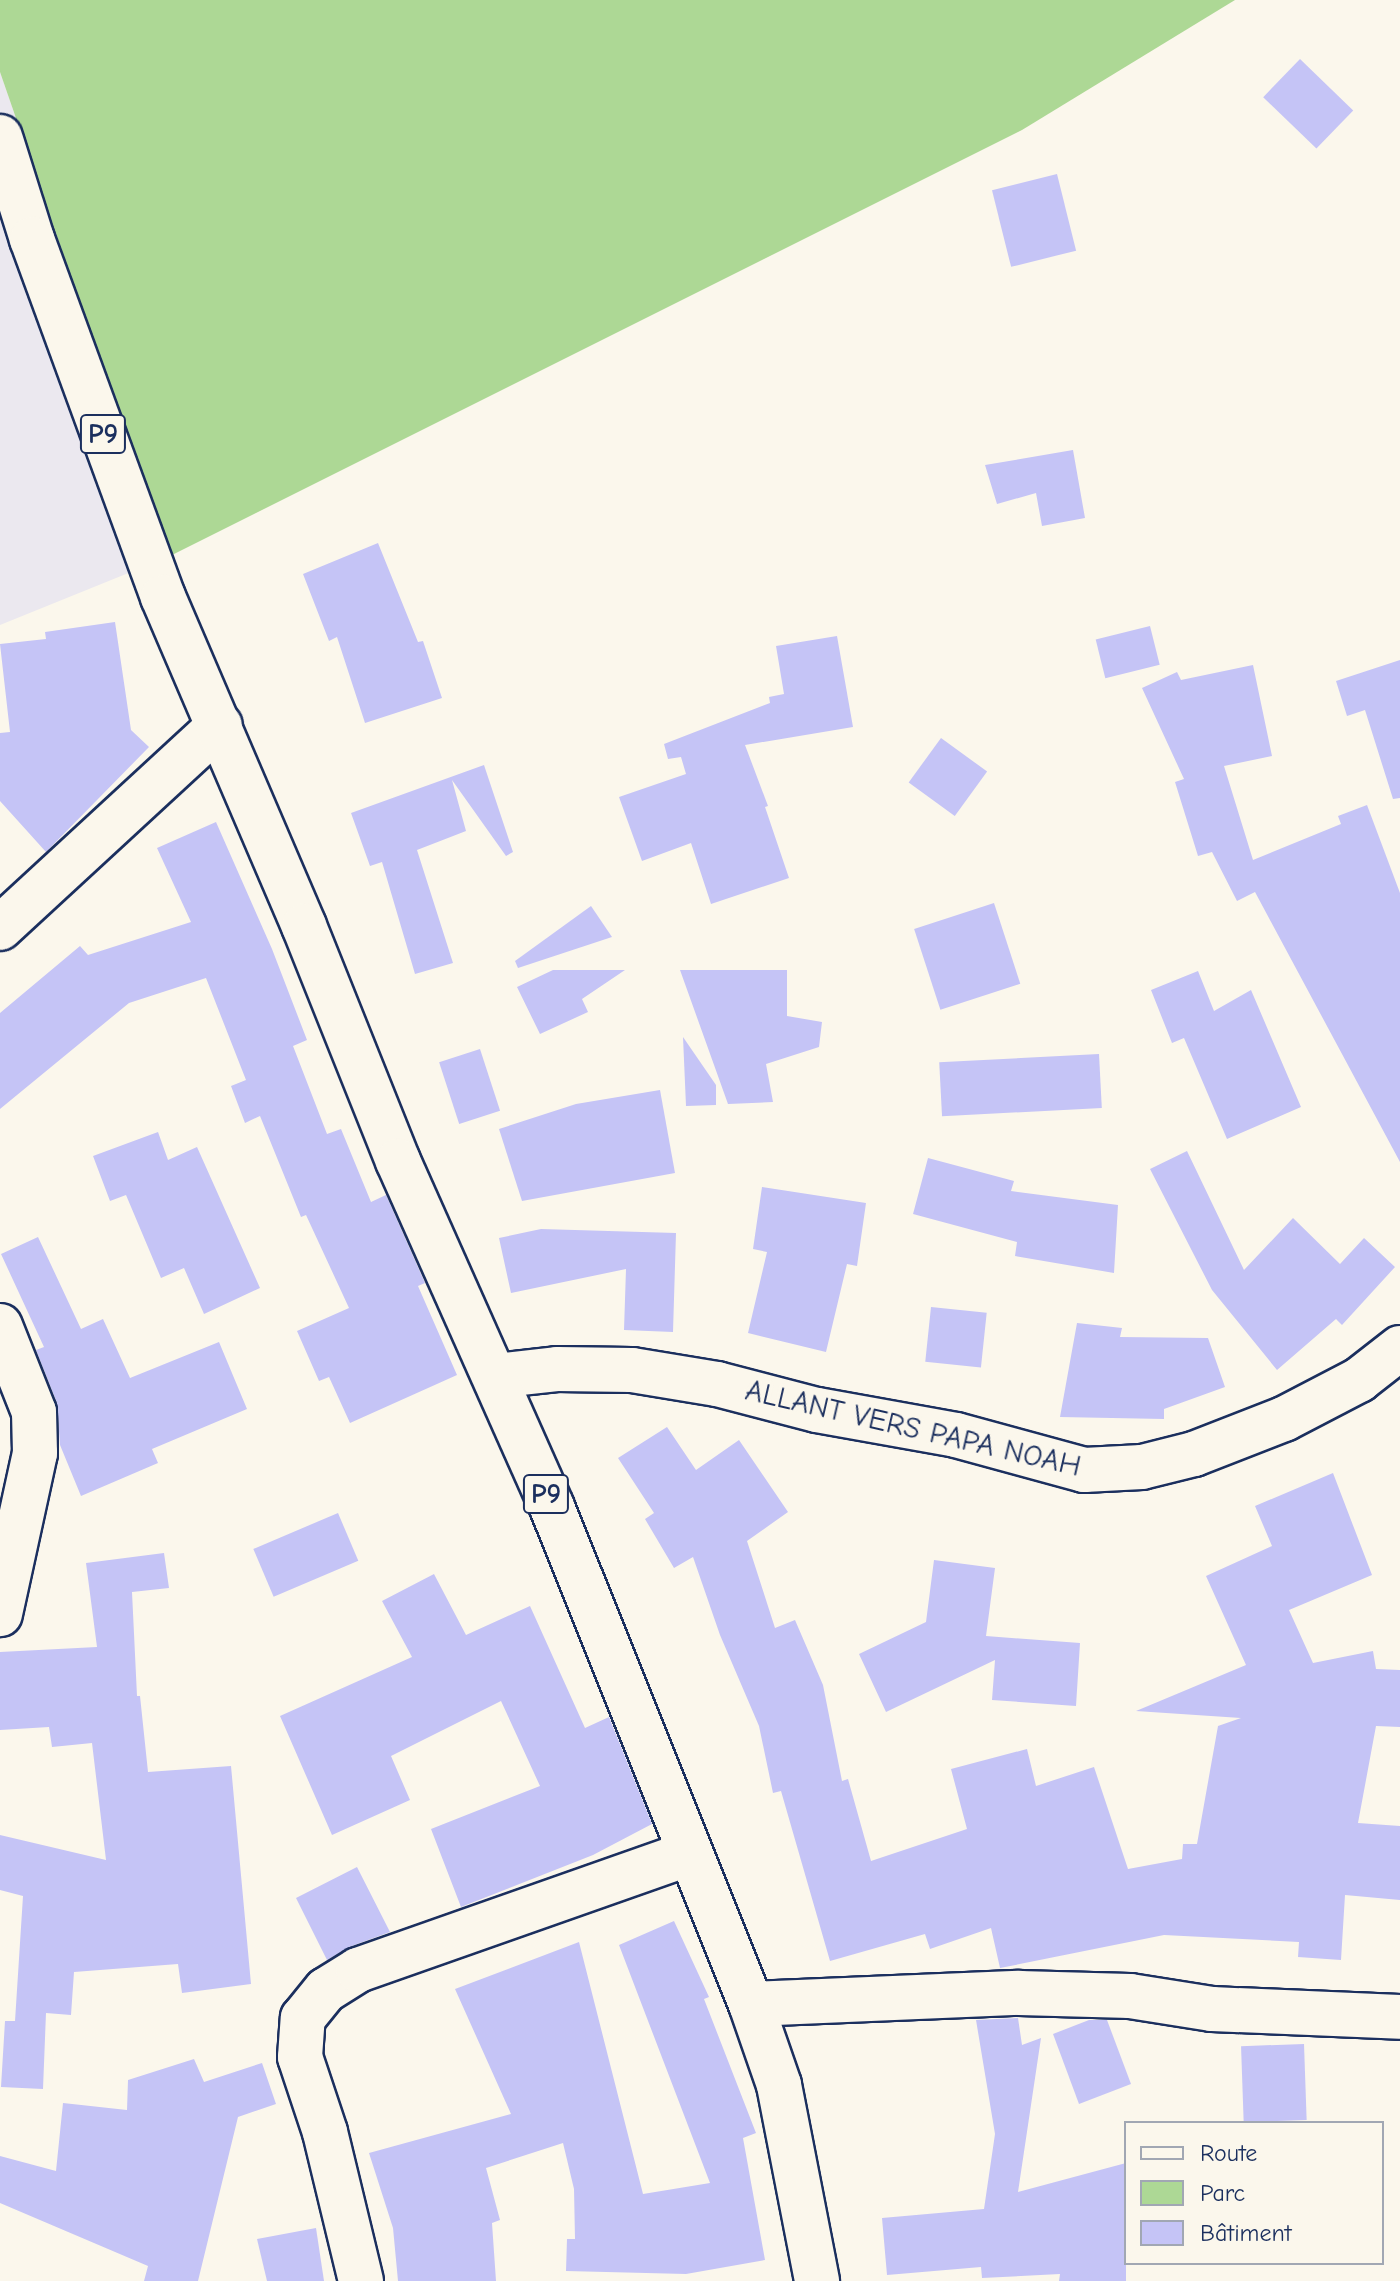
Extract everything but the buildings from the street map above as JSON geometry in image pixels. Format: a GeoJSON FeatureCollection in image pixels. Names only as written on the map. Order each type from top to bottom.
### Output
{"type":"FeatureCollection","features":[{"type":"Feature","properties":{"kind":"street","name":"P9"},"geometry":{"type":"LineString","coordinates":[[0,137],[32,239],[163,597],[220,725],[398,1161],[495,1376],[751,2004],[779,2085],[817,2281]]}},
{"type":"Feature","properties":{"kind":"street"},"geometry":{"type":"LineString","coordinates":[[0,928],[220,725]]}},
{"type":"Feature","properties":{"kind":"street"},"geometry":{"type":"LineString","coordinates":[[0,1326],[34,1412],[35,1453],[0,1614]]}},
{"type":"Feature","properties":{"kind":"street","name":"ALLANT VERS PAPA NOAH"},"geometry":{"type":"LineString","coordinates":[[495,1376],[557,1369],[632,1370],[660,1374],[717,1384],[817,1410],[956,1435],[1084,1470],[1142,1467],[1194,1454],[1284,1419],[1359,1380],[1400,1348]]}},
{"type":"Feature","properties":{"kind":"street"},"geometry":{"type":"LineString","coordinates":[[361,2281],[325,2132],[300,2057],[303,2018],[326,1990],[358,1970],[690,1853]]}},
{"type":"Feature","properties":{"kind":"street"},"geometry":{"type":"LineString","coordinates":[[751,2004],[1051,1994],[1130,1996],[1212,2009],[1400,2017]]}},
{"type":"Feature","properties":{"kind":"shaded area"},"geometry":{"type":"Polygon","coordinates":[[[0,72],[168,557],[0,625],[0,72]]]}},
{"type":"Feature","properties":{"kind":"green space"},"geometry":{"type":"Polygon","coordinates":[[[0,0],[1235,0],[1022,130],[168,557],[0,72],[0,0]]]}}]}
